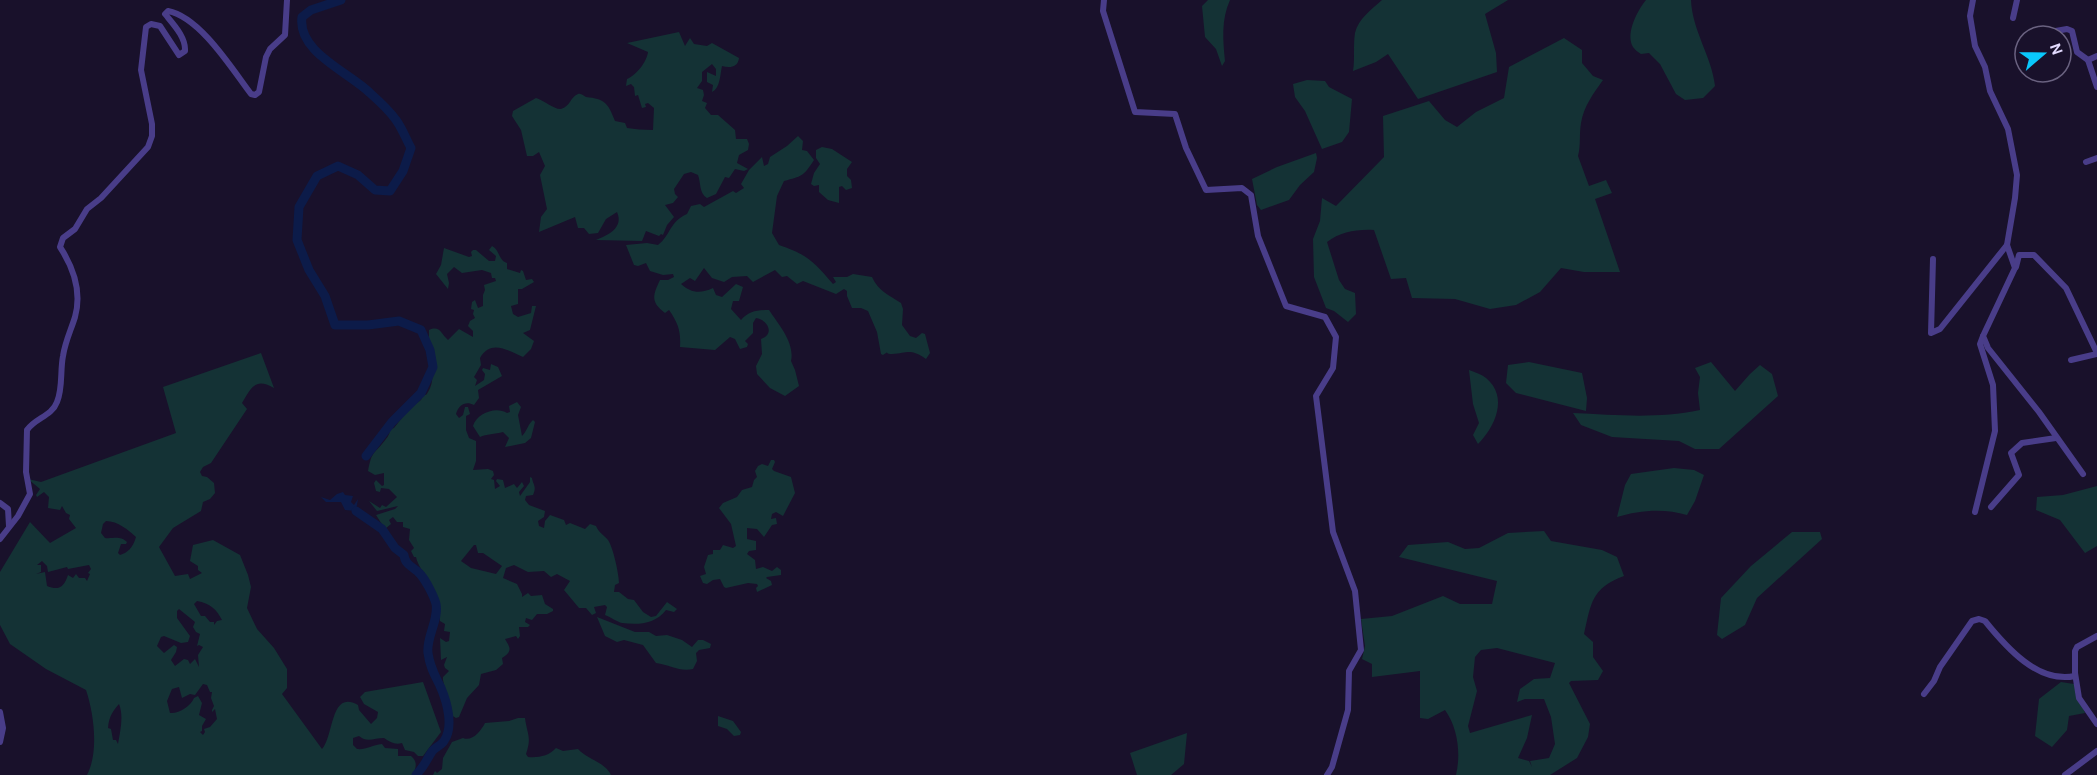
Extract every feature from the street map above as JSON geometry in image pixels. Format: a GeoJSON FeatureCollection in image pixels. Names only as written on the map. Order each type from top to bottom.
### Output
{"type":"FeatureCollection","features":[{"type":"Feature","properties":{"kind":"street"},"geometry":{"type":"LineString","coordinates":[[0,539],[18,516],[30,494],[26,471],[27,430],[31,424],[50,413],[57,404],[62,359],[67,337],[76,315],[76,279],[70,262],[60,247],[63,238],[75,228],[87,209],[101,198],[148,147],[152,136],[152,124],[141,70],[146,27],[151,24],[160,26],[179,55],[184,51],[185,45],[180,33],[165,14],[168,10],[177,12],[196,26],[251,94],[255,95],[259,92],[266,57],[270,49],[285,35],[287,0]]}},
{"type":"Feature","properties":{"kind":"street"},"geometry":{"type":"LineString","coordinates":[[1104,0],[1103,11],[1135,112],[1175,114],[1186,148],[1206,189],[1242,188],[1251,195],[1258,236],[1286,306],[1325,317],[1336,337],[1333,368],[1316,396],[1333,532],[1355,591],[1361,650],[1350,671],[1346,720],[1332,767],[1327,775]]}},
{"type":"Feature","properties":{"kind":"street"},"geometry":{"type":"LineString","coordinates":[[1973,0],[1970,16],[1975,46],[1985,67],[1990,91],[2008,129],[2017,175],[2007,245],[2016,268]]}},
{"type":"Feature","properties":{"kind":"street"},"geometry":{"type":"LineString","coordinates":[[2013,18],[2017,0]]}},
{"type":"Feature","properties":{"kind":"street"},"geometry":{"type":"LineString","coordinates":[[2073,36],[2077,52],[2088,60],[2097,87]]}},
{"type":"Feature","properties":{"kind":"street"},"geometry":{"type":"LineString","coordinates":[[2088,60],[2097,56]]}},
{"type":"Feature","properties":{"kind":"street"},"geometry":{"type":"LineString","coordinates":[[2086,162],[2097,158]]}},
{"type":"Feature","properties":{"kind":"street"},"geometry":{"type":"LineString","coordinates":[[1933,259],[1930,333],[1940,329],[2007,245]]}},
{"type":"Feature","properties":{"kind":"street"},"geometry":{"type":"LineString","coordinates":[[1975,512],[1995,431],[1993,385],[1980,344],[2016,268],[2019,255],[2034,255],[2066,288],[2097,354],[2071,360]]}},
{"type":"Feature","properties":{"kind":"street"},"geometry":{"type":"LineString","coordinates":[[1983,336],[1988,348],[2039,412],[2083,474]]}},
{"type":"Feature","properties":{"kind":"street"},"geometry":{"type":"LineString","coordinates":[[1990,507],[2019,475],[2010,453],[2022,442],[2056,438]]}},
{"type":"Feature","properties":{"kind":"street"},"geometry":{"type":"LineString","coordinates":[[0,503],[8,509],[9,526]]}},
{"type":"Feature","properties":{"kind":"street"},"geometry":{"type":"LineString","coordinates":[[1924,694],[1972,621],[1979,619],[1985,621],[2026,663],[2055,676],[2064,678],[2075,676]]}},
{"type":"Feature","properties":{"kind":"street"},"geometry":{"type":"LineString","coordinates":[[2097,636],[2077,646],[2074,651],[2079,698],[2097,724]]}},
{"type":"Feature","properties":{"kind":"street"},"geometry":{"type":"LineString","coordinates":[[0,712],[3,728],[0,742]]}},
{"type":"Feature","properties":{"kind":"street"},"geometry":{"type":"LineString","coordinates":[[2065,775],[2097,751]]}},
{"type":"Feature","properties":{"kind":"green space"},"geometry":{"type":"Polygon","coordinates":[[[1208,0],[1230,0],[1224,23],[1225,61],[1222,66],[1216,49],[1205,37],[1202,6],[1208,0]]]}},
{"type":"Feature","properties":{"kind":"green space"},"geometry":{"type":"Polygon","coordinates":[[[1382,0],[1508,0],[1485,14],[1496,53],[1497,72],[1418,99],[1388,54],[1376,62],[1353,71],[1354,38],[1359,23],[1382,0]]]}},
{"type":"Feature","properties":{"kind":"green space"},"geometry":{"type":"Polygon","coordinates":[[[1646,0],[1691,0],[1695,22],[1715,86],[1703,98],[1685,100],[1676,94],[1660,64],[1649,53],[1641,54],[1633,47],[1631,29],[1646,0]]]}},
{"type":"Feature","properties":{"kind":"green space"},"geometry":{"type":"Polygon","coordinates":[[[679,32],[685,46],[690,38],[694,44],[707,46],[712,43],[739,58],[735,65],[722,66],[715,90],[712,92],[713,85],[707,82],[707,72],[716,76],[716,69],[712,64],[702,72],[702,81],[697,88],[703,90],[702,101],[707,103],[705,108],[711,115],[718,115],[735,130],[736,139],[747,139],[748,150],[739,155],[737,163],[748,169],[744,171],[735,169],[729,178],[725,177],[716,194],[707,198],[701,191],[698,175],[691,172],[684,174],[674,189],[678,197],[673,203],[665,205],[674,217],[667,225],[663,235],[659,236],[646,231],[642,241],[596,240],[617,227],[619,218],[617,212],[606,219],[598,233],[589,234],[584,228],[578,228],[575,217],[539,232],[541,217],[547,209],[540,175],[545,166],[539,152],[533,156],[527,156],[521,130],[512,116],[513,111],[536,98],[561,109],[576,95],[581,94],[605,103],[615,121],[625,123],[627,128],[653,130],[654,108],[648,103],[642,108],[638,95],[635,96],[634,87],[631,84],[626,86],[627,79],[641,67],[648,52],[627,43],[679,32]]]}},
{"type":"Feature","properties":{"kind":"green space"},"geometry":{"type":"Polygon","coordinates":[[[1564,38],[1582,50],[1582,63],[1593,76],[1603,80],[1589,100],[1582,117],[1578,156],[1589,186],[1606,180],[1612,193],[1595,199],[1620,272],[1584,272],[1561,268],[1540,292],[1516,305],[1490,309],[1455,299],[1412,298],[1406,278],[1391,279],[1374,230],[1355,231],[1337,236],[1327,242],[1339,280],[1345,289],[1355,293],[1356,314],[1348,322],[1326,308],[1314,277],[1313,239],[1320,221],[1322,198],[1336,206],[1384,157],[1383,116],[1429,101],[1445,120],[1457,127],[1476,112],[1504,98],[1509,67],[1564,38]]]}},
{"type":"Feature","properties":{"kind":"green space"},"geometry":{"type":"Polygon","coordinates":[[[1307,80],[1325,81],[1329,87],[1352,99],[1349,132],[1342,142],[1322,149],[1305,111],[1295,97],[1293,84],[1307,80]]]}},
{"type":"Feature","properties":{"kind":"green space"},"geometry":{"type":"Polygon","coordinates":[[[798,136],[803,141],[802,150],[807,151],[814,160],[802,175],[784,181],[777,196],[772,233],[779,245],[809,260],[833,284],[836,282],[833,277],[847,277],[853,274],[872,277],[881,289],[901,303],[902,325],[910,336],[916,338],[922,333],[925,334],[930,353],[926,359],[912,352],[881,354],[877,332],[868,311],[852,308],[847,291],[844,289],[836,294],[803,281],[797,284],[787,276],[782,277],[775,270],[753,282],[747,276],[732,277],[724,282],[712,278],[704,268],[695,281],[690,278],[681,284],[696,292],[713,288],[716,295],[722,297],[736,284],[743,287],[739,301],[733,301],[731,309],[741,320],[754,312],[769,310],[791,348],[791,361],[799,386],[785,396],[770,388],[757,374],[756,366],[762,354],[761,339],[769,331],[764,321],[756,318],[753,323],[753,333],[745,341],[748,344],[747,347],[740,349],[735,339],[730,337],[715,350],[680,347],[675,319],[669,310],[665,313],[660,309],[654,298],[660,280],[668,280],[674,277],[673,274],[663,275],[650,271],[646,263],[634,265],[626,245],[647,243],[658,245],[673,225],[687,214],[691,206],[700,204],[704,207],[733,191],[736,193],[744,188],[741,184],[749,170],[762,157],[764,166],[768,164],[770,157],[798,136]]]}},
{"type":"Feature","properties":{"kind":"green space"},"geometry":{"type":"Polygon","coordinates":[[[822,147],[832,149],[852,162],[847,169],[847,176],[851,180],[852,188],[846,190],[842,186],[839,187],[839,203],[828,200],[819,192],[819,185],[811,184],[820,164],[816,158],[816,150],[822,147]]]}},
{"type":"Feature","properties":{"kind":"green space"},"geometry":{"type":"Polygon","coordinates":[[[1316,153],[1314,172],[1289,200],[1261,210],[1257,205],[1252,179],[1316,153]]]}},
{"type":"Feature","properties":{"kind":"green space"},"geometry":{"type":"Polygon","coordinates":[[[492,246],[495,248],[502,260],[507,263],[507,269],[520,273],[521,270],[526,280],[532,279],[534,282],[518,289],[518,304],[511,306],[513,314],[518,317],[531,313],[532,306],[536,306],[530,330],[523,333],[534,341],[531,349],[523,357],[494,347],[484,352],[480,358],[481,365],[474,377],[477,380],[475,386],[484,380],[483,368],[490,370],[491,364],[498,367],[502,376],[478,390],[479,398],[474,405],[463,404],[456,414],[459,418],[463,415],[465,407],[468,407],[470,414],[466,416],[466,430],[469,438],[476,441],[476,461],[473,470],[493,471],[494,475],[491,479],[494,480],[495,489],[500,486],[497,479],[503,480],[505,488],[514,484],[517,488],[522,482],[524,486],[519,492],[520,496],[530,482],[530,477],[532,478],[534,492],[533,495],[526,496],[525,500],[529,505],[545,511],[544,517],[538,521],[539,526],[544,528],[545,521],[550,515],[564,520],[566,525],[570,523],[585,529],[590,524],[596,526],[610,543],[614,554],[619,583],[615,585],[614,592],[619,592],[628,599],[634,600],[643,612],[651,617],[656,616],[667,602],[677,609],[674,612],[666,610],[662,615],[646,623],[622,623],[605,615],[607,607],[605,605],[594,607],[596,613],[592,615],[586,608],[579,608],[564,590],[570,581],[557,574],[551,577],[544,571],[528,572],[514,565],[506,568],[503,578],[517,584],[522,597],[528,593],[531,596],[542,595],[545,604],[553,611],[547,614],[537,614],[532,620],[526,618],[525,622],[530,625],[519,627],[518,639],[516,636],[505,639],[510,648],[502,658],[503,664],[496,670],[481,674],[479,685],[467,698],[459,717],[456,718],[451,715],[443,680],[449,671],[444,665],[447,657],[441,660],[440,638],[446,642],[449,641],[450,632],[444,631],[445,624],[440,621],[438,605],[432,588],[411,551],[414,548],[409,540],[410,529],[403,527],[403,522],[397,522],[393,517],[389,520],[391,524],[385,529],[376,515],[398,506],[377,511],[369,501],[380,508],[382,505],[386,507],[397,497],[389,489],[381,488],[380,492],[376,491],[374,483],[376,480],[382,486],[384,485],[384,473],[375,475],[368,471],[373,455],[387,438],[391,429],[429,390],[432,379],[428,349],[430,345],[424,343],[423,340],[429,337],[429,330],[438,329],[448,340],[459,329],[473,337],[473,331],[468,326],[475,318],[474,310],[471,309],[472,302],[475,300],[478,308],[483,306],[484,285],[496,281],[492,278],[491,273],[482,270],[462,273],[454,267],[447,274],[448,289],[436,274],[441,265],[444,248],[469,257],[472,256],[473,250],[476,250],[489,261],[495,261],[496,256],[489,250],[492,246]],[[476,545],[461,561],[471,568],[496,574],[502,566],[483,553],[478,553],[476,545]]]}},
{"type":"Feature","properties":{"kind":"green space"},"geometry":{"type":"Polygon","coordinates":[[[261,353],[274,388],[258,384],[248,393],[242,403],[247,409],[211,463],[203,467],[200,472],[202,476],[214,483],[215,493],[203,502],[201,511],[173,528],[159,547],[175,576],[188,574],[190,579],[202,573],[198,570],[198,566],[190,561],[193,545],[213,540],[240,555],[251,587],[247,608],[257,629],[274,648],[287,669],[287,688],[282,694],[322,749],[337,708],[342,703],[349,702],[358,705],[359,710],[371,724],[377,718],[378,712],[364,704],[360,697],[365,692],[423,682],[441,732],[423,756],[405,750],[402,743],[393,743],[384,738],[368,740],[359,736],[353,738],[353,745],[357,749],[382,744],[385,748],[398,749],[398,756],[411,756],[416,765],[413,775],[87,775],[93,755],[94,733],[86,690],[46,669],[10,644],[0,625],[0,572],[30,522],[50,543],[76,528],[69,519],[70,515],[62,506],[60,510],[48,508],[49,497],[44,492],[37,497],[40,489],[28,479],[41,482],[176,433],[163,387],[261,353]],[[106,521],[101,533],[105,538],[119,538],[127,542],[121,544],[118,553],[120,555],[130,549],[136,537],[115,523],[106,521]],[[42,561],[37,565],[41,565],[41,572],[36,574],[45,572],[47,586],[55,588],[63,585],[68,575],[73,578],[76,574],[87,581],[91,569],[89,565],[48,572],[47,566],[42,561]],[[197,601],[194,604],[201,616],[214,622],[214,625],[217,621],[222,620],[213,608],[197,601]],[[179,609],[177,618],[190,636],[188,642],[181,643],[164,636],[161,637],[157,646],[164,653],[174,645],[177,647],[171,660],[175,666],[184,659],[190,664],[195,659],[199,667],[198,655],[203,647],[197,646],[200,634],[193,627],[195,622],[179,609]],[[203,684],[195,695],[190,694],[182,698],[179,687],[172,689],[167,701],[170,713],[184,709],[198,696],[202,703],[199,715],[206,719],[200,732],[203,735],[204,729],[210,727],[217,719],[215,709],[212,712],[214,706],[211,698],[212,692],[207,685],[203,684]],[[119,704],[110,717],[108,728],[111,729],[113,740],[116,740],[118,744],[121,729],[119,704]]]}},
{"type":"Feature","properties":{"kind":"green space"},"geometry":{"type":"Polygon","coordinates":[[[1529,362],[1582,373],[1587,398],[1586,411],[1516,393],[1506,383],[1508,365],[1529,362]]]}},
{"type":"Feature","properties":{"kind":"green space"},"geometry":{"type":"Polygon","coordinates":[[[1711,362],[1735,391],[1760,365],[1772,374],[1778,396],[1719,449],[1695,449],[1679,441],[1612,437],[1581,425],[1573,413],[1652,415],[1700,410],[1698,393],[1700,377],[1695,368],[1711,362]]]}},
{"type":"Feature","properties":{"kind":"green space"},"geometry":{"type":"Polygon","coordinates":[[[1469,370],[1484,377],[1497,394],[1497,412],[1494,421],[1478,444],[1473,435],[1479,423],[1473,404],[1469,370]]]}},
{"type":"Feature","properties":{"kind":"green space"},"geometry":{"type":"Polygon","coordinates":[[[517,402],[521,407],[518,415],[522,436],[531,422],[533,420],[535,422],[531,438],[525,443],[505,447],[509,438],[503,432],[480,437],[473,426],[478,418],[492,411],[510,412],[509,406],[517,402]]]}},
{"type":"Feature","properties":{"kind":"green space"},"geometry":{"type":"Polygon","coordinates":[[[771,460],[775,462],[772,469],[774,471],[791,477],[795,493],[783,516],[776,512],[772,514],[771,519],[776,518],[777,524],[772,525],[764,537],[757,529],[747,528],[747,539],[756,541],[756,550],[749,551],[747,554],[755,560],[756,569],[763,567],[772,571],[777,567],[781,570],[781,575],[767,577],[772,585],[757,592],[757,584],[748,583],[726,588],[720,579],[707,584],[703,583],[700,576],[706,574],[704,567],[708,555],[713,554],[713,550],[720,550],[723,545],[733,548],[736,546],[731,524],[719,508],[723,503],[737,497],[742,490],[752,487],[757,477],[755,471],[758,466],[762,464],[768,466],[771,460]]]}},
{"type":"Feature","properties":{"kind":"green space"},"geometry":{"type":"Polygon","coordinates":[[[1674,468],[1694,470],[1704,475],[1695,501],[1687,515],[1670,511],[1652,511],[1617,517],[1625,485],[1631,474],[1674,468]]]}},
{"type":"Feature","properties":{"kind":"green space"},"geometry":{"type":"Polygon","coordinates":[[[2097,486],[2097,546],[2085,553],[2060,520],[2036,510],[2037,497],[2063,495],[2097,486]]]}},
{"type":"Feature","properties":{"kind":"green space"},"geometry":{"type":"Polygon","coordinates":[[[1544,531],[1551,541],[1602,550],[1617,557],[1624,576],[1605,586],[1594,598],[1584,634],[1593,642],[1593,657],[1603,671],[1598,680],[1569,683],[1590,724],[1588,737],[1577,758],[1550,775],[1456,775],[1458,759],[1456,733],[1445,710],[1428,719],[1420,718],[1420,671],[1372,677],[1372,664],[1362,659],[1365,646],[1361,619],[1392,616],[1443,596],[1460,604],[1492,604],[1497,581],[1399,557],[1408,545],[1448,542],[1465,549],[1479,548],[1508,533],[1544,531]],[[1497,648],[1481,650],[1475,657],[1473,677],[1477,691],[1468,726],[1470,733],[1532,715],[1527,738],[1518,758],[1529,761],[1532,767],[1530,761],[1549,758],[1555,744],[1551,717],[1544,699],[1525,699],[1517,702],[1520,689],[1534,679],[1550,678],[1555,663],[1497,648]]]}},
{"type":"Feature","properties":{"kind":"green space"},"geometry":{"type":"Polygon","coordinates":[[[1792,532],[1820,532],[1822,539],[1757,598],[1745,625],[1722,639],[1717,635],[1721,598],[1751,566],[1792,532]]]}},
{"type":"Feature","properties":{"kind":"green space"},"geometry":{"type":"Polygon","coordinates":[[[597,617],[635,632],[649,632],[656,636],[667,635],[682,640],[692,647],[698,640],[703,640],[711,644],[710,648],[699,650],[696,653],[697,661],[693,669],[679,669],[656,663],[643,645],[624,640],[617,642],[605,636],[597,617]]]}},
{"type":"Feature","properties":{"kind":"green space"},"geometry":{"type":"Polygon","coordinates":[[[2061,682],[2074,684],[2085,713],[2069,716],[2067,730],[2052,747],[2035,736],[2039,699],[2061,682]]]}},
{"type":"Feature","properties":{"kind":"green space"},"geometry":{"type":"Polygon","coordinates":[[[718,716],[733,721],[741,732],[740,735],[734,736],[727,729],[718,726],[718,716]]]}},
{"type":"Feature","properties":{"kind":"green space"},"geometry":{"type":"Polygon","coordinates":[[[525,718],[529,739],[526,754],[528,757],[543,756],[556,748],[563,751],[578,749],[605,767],[611,775],[433,775],[435,771],[437,773],[442,769],[443,758],[452,742],[473,737],[485,723],[525,718]]]}},
{"type":"Feature","properties":{"kind":"green space"},"geometry":{"type":"Polygon","coordinates":[[[1187,733],[1184,764],[1171,775],[1137,775],[1130,753],[1187,733]]]}},
{"type":"Feature","properties":{"kind":"water"},"geometry":{"type":"Polygon","coordinates":[[[343,492],[345,495],[353,496],[351,502],[354,505],[358,499],[356,511],[345,510],[341,502],[326,502],[321,497],[330,500],[343,492]]]}},
{"type":"Feature","properties":{"kind":"waterway"},"geometry":{"type":"LineString","coordinates":[[341,0],[311,10],[302,17],[303,29],[308,41],[326,60],[361,85],[387,109],[398,123],[411,148],[403,171],[390,191],[375,190],[358,175],[338,166],[317,176],[299,207],[297,240],[309,270],[325,296],[335,325],[368,325],[399,321],[421,330],[430,350],[433,367],[421,393],[392,422],[366,456]]}},
{"type":"Feature","properties":{"kind":"waterway"},"geometry":{"type":"LineString","coordinates":[[356,511],[382,529],[395,548],[404,555],[408,564],[419,572],[436,604],[436,616],[428,653],[431,667],[445,700],[449,729],[444,741],[432,751],[416,775]]}}]}
